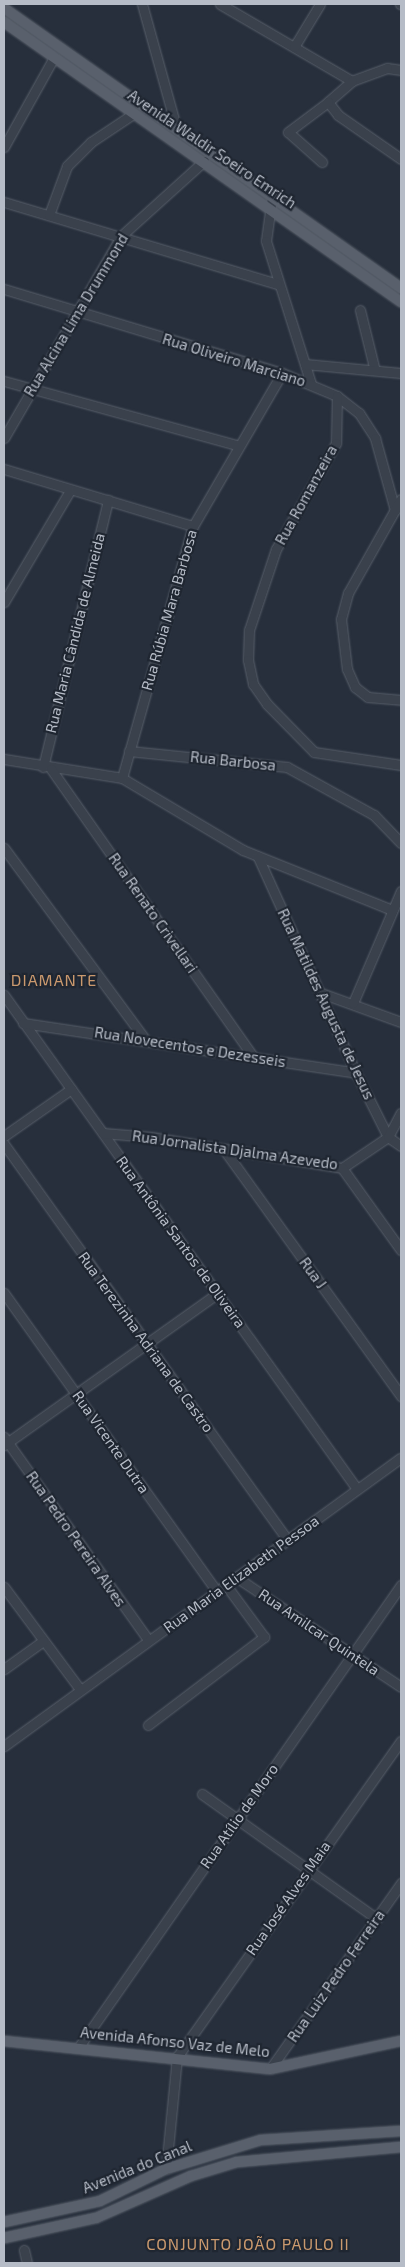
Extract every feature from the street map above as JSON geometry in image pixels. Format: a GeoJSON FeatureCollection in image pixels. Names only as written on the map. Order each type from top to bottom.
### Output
{"type":"FeatureCollection","features":[{"type":"Feature","properties":{"kind":"main road","name":"Avenida Waldir Soeiro Emrich"},"geometry":{"type":"LineString","coordinates":[[4,8],[176,127],[401,288]]}},
{"type":"Feature","properties":{"kind":"main road","name":"Avenida Waldir Soeiro Emrich"},"geometry":{"type":"LineString","coordinates":[[4,22],[133,114],[271,208],[401,302]]}},
{"type":"Feature","properties":{"kind":"main road","name":"Avenida Afonso Vaz de Melo"},"geometry":{"type":"LineString","coordinates":[[4,2041],[177,2057],[270,2068],[401,2040]]}},
{"type":"Feature","properties":{"kind":"main road","name":"Avenida do Canal"},"geometry":{"type":"LineString","coordinates":[[4,2222],[100,2200],[166,2169],[261,2140],[401,2131]]}},
{"type":"Feature","properties":{"kind":"main road","name":"Avenida do Canal"},"geometry":{"type":"LineString","coordinates":[[4,2238],[96,2218],[191,2176],[237,2162],[401,2147]]}},
{"type":"Feature","properties":{"kind":"street"},"geometry":{"type":"LineString","coordinates":[[220,4],[352,81]]}},
{"type":"Feature","properties":{"kind":"street"},"geometry":{"type":"LineString","coordinates":[[294,47],[320,4]]}},
{"type":"Feature","properties":{"kind":"street"},"geometry":{"type":"LineString","coordinates":[[140,5],[176,127]]}},
{"type":"Feature","properties":{"kind":"street"},"geometry":{"type":"LineString","coordinates":[[4,147],[54,57]]}},
{"type":"Feature","properties":{"kind":"street"},"geometry":{"type":"LineString","coordinates":[[322,162],[288,132],[352,81],[387,68],[401,70]]}},
{"type":"Feature","properties":{"kind":"street"},"geometry":{"type":"LineString","coordinates":[[328,102],[401,160]]}},
{"type":"Feature","properties":{"kind":"street"},"geometry":{"type":"LineString","coordinates":[[48,215],[67,166],[91,142],[133,114]]}},
{"type":"Feature","properties":{"kind":"street","name":"Rua Alcina Lima Drummond"},"geometry":{"type":"LineString","coordinates":[[4,438],[120,236],[204,161]]}},
{"type":"Feature","properties":{"kind":"street"},"geometry":{"type":"LineString","coordinates":[[272,196],[266,241],[277,284],[311,384]]}},
{"type":"Feature","properties":{"kind":"street"},"geometry":{"type":"LineString","coordinates":[[4,202],[277,284]]}},
{"type":"Feature","properties":{"kind":"street","name":"Rua Oliveiro Marciano"},"geometry":{"type":"LineString","coordinates":[[4,288],[75,312],[282,373],[337,396],[359,413],[375,438],[395,510]]}},
{"type":"Feature","properties":{"kind":"street"},"geometry":{"type":"LineString","coordinates":[[360,310],[374,367]]}},
{"type":"Feature","properties":{"kind":"street"},"geometry":{"type":"LineString","coordinates":[[305,364],[374,367],[401,373]]}},
{"type":"Feature","properties":{"kind":"street","name":"Rua Rúbia Mara Barbosa"},"geometry":{"type":"LineString","coordinates":[[122,778],[193,526],[237,445],[282,373]]}},
{"type":"Feature","properties":{"kind":"street"},"geometry":{"type":"LineString","coordinates":[[4,381],[237,445]]}},
{"type":"Feature","properties":{"kind":"street","name":"Rua Romanzeira"},"geometry":{"type":"LineString","coordinates":[[337,396],[336,443],[276,549],[249,630],[253,684],[309,747],[321,754],[401,765]]}},
{"type":"Feature","properties":{"kind":"street"},"geometry":{"type":"LineString","coordinates":[[4,469],[69,492],[108,500],[193,526]]}},
{"type":"Feature","properties":{"kind":"street"},"geometry":{"type":"LineString","coordinates":[[5,597],[69,492]]}},
{"type":"Feature","properties":{"kind":"street"},"geometry":{"type":"LineString","coordinates":[[401,499],[348,593],[342,619],[347,669],[355,687],[368,698],[401,700]]}},
{"type":"Feature","properties":{"kind":"street","name":"Rua Maria Cândida de Almeida"},"geometry":{"type":"LineString","coordinates":[[47,768],[108,500]]}},
{"type":"Feature","properties":{"kind":"street","name":"Rua Barbosa"},"geometry":{"type":"LineString","coordinates":[[129,751],[287,767],[374,815],[401,843]]}},
{"type":"Feature","properties":{"kind":"street"},"geometry":{"type":"LineString","coordinates":[[4,759],[47,768],[122,778],[258,857],[392,910]]}},
{"type":"Feature","properties":{"kind":"street","name":"Rua Renato Crivellari"},"geometry":{"type":"LineString","coordinates":[[47,768],[254,1058]]}},
{"type":"Feature","properties":{"kind":"street"},"geometry":{"type":"LineString","coordinates":[[4,848],[145,1039]]}},
{"type":"Feature","properties":{"kind":"street","name":"Rua Matildes Augusta de Jesus"},"geometry":{"type":"LineString","coordinates":[[258,857],[356,1072],[388,1137],[401,1146]]}},
{"type":"Feature","properties":{"kind":"street"},"geometry":{"type":"LineString","coordinates":[[353,1003],[401,891]]}},
{"type":"Feature","properties":{"kind":"street"},"geometry":{"type":"LineString","coordinates":[[321,993],[353,1003],[401,1022]]}},
{"type":"Feature","properties":{"kind":"street","name":"Rua Antônia Santos de Oliveira"},"geometry":{"type":"LineString","coordinates":[[4,995],[358,1490]]}},
{"type":"Feature","properties":{"kind":"street","name":"Rua Novecentos e Dezesseis"},"geometry":{"type":"LineString","coordinates":[[23,1023],[145,1039],[254,1058],[356,1072]]}},
{"type":"Feature","properties":{"kind":"street"},"geometry":{"type":"LineString","coordinates":[[4,1136],[71,1089]]}},
{"type":"Feature","properties":{"kind":"street"},"geometry":{"type":"LineString","coordinates":[[388,1137],[401,1113]]}},
{"type":"Feature","properties":{"kind":"street","name":"Rua Jornalista Djalma Azevedo"},"geometry":{"type":"LineString","coordinates":[[102,1134],[151,1136],[225,1151],[342,1168],[388,1137]]}},
{"type":"Feature","properties":{"kind":"street","name":"Rua Terezinha Adriana de Castro"},"geometry":{"type":"LineString","coordinates":[[4,1144],[288,1540]]}},
{"type":"Feature","properties":{"kind":"street","name":"Rua J"},"geometry":{"type":"LineString","coordinates":[[225,1151],[401,1396]]}},
{"type":"Feature","properties":{"kind":"street"},"geometry":{"type":"LineString","coordinates":[[342,1168],[401,1250]]}},
{"type":"Feature","properties":{"kind":"street","name":"Rua Vicente Dutra"},"geometry":{"type":"LineString","coordinates":[[4,1292],[217,1592]]}},
{"type":"Feature","properties":{"kind":"street"},"geometry":{"type":"LineString","coordinates":[[5,1441],[218,1293]]}},
{"type":"Feature","properties":{"kind":"street","name":"Rua Pedro Pereira Alves"},"geometry":{"type":"LineString","coordinates":[[5,1441],[148,1640]]}},
{"type":"Feature","properties":{"kind":"street","name":"Rua Maria Elizabeth Pessoa"},"geometry":{"type":"LineString","coordinates":[[4,1746],[79,1688],[217,1592],[401,1458]]}},
{"type":"Feature","properties":{"kind":"street","name":"Rua Amilcar Quintela"},"geometry":{"type":"LineString","coordinates":[[236,1578],[401,1687]]}},
{"type":"Feature","properties":{"kind":"street"},"geometry":{"type":"LineString","coordinates":[[148,1725],[264,1637],[226,1585]]}},
{"type":"Feature","properties":{"kind":"street","name":"Rua Atílio de Moro"},"geometry":{"type":"LineString","coordinates":[[78,2048],[401,1585]]}},
{"type":"Feature","properties":{"kind":"street"},"geometry":{"type":"LineString","coordinates":[[4,1587],[79,1688]]}},
{"type":"Feature","properties":{"kind":"street"},"geometry":{"type":"LineString","coordinates":[[4,1669],[43,1642]]}},
{"type":"Feature","properties":{"kind":"street","name":"Rua José Alves Maia"},"geometry":{"type":"LineString","coordinates":[[177,2057],[308,1869],[401,1740]]}},
{"type":"Feature","properties":{"kind":"street"},"geometry":{"type":"LineString","coordinates":[[202,1794],[377,1920]]}},
{"type":"Feature","properties":{"kind":"street","name":"Rua Luiz Pedro Ferreira"},"geometry":{"type":"LineString","coordinates":[[270,2068],[377,1920],[401,1883]]}},
{"type":"Feature","properties":{"kind":"street"},"geometry":{"type":"LineString","coordinates":[[166,2169],[177,2057]]}},
{"type":"Feature","properties":{"kind":"street"},"geometry":{"type":"LineString","coordinates":[[24,2250],[26,2263]]}},
{"type":"Feature","properties":{"kind":"district","name":"DIAMANTE"},"geometry":{"type":"Point","coordinates":[54,980]}},
{"type":"Feature","properties":{"kind":"district","name":"CONJUNTO JOÃO PAULO II"},"geometry":{"type":"Point","coordinates":[248,2244]}}]}
